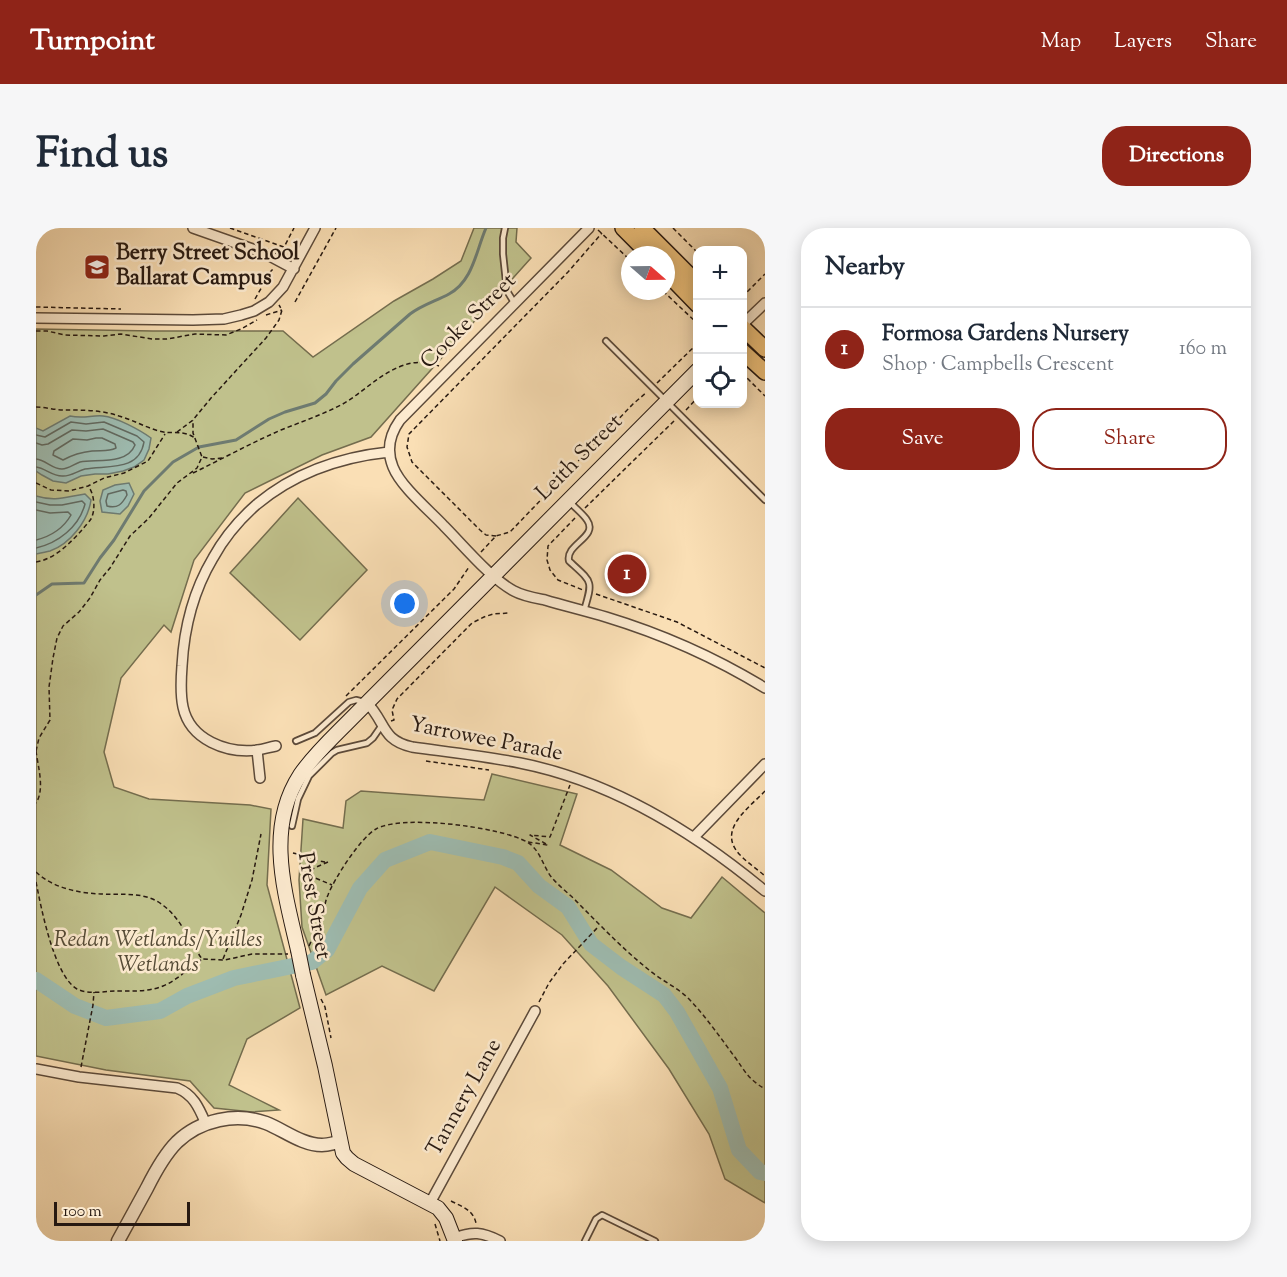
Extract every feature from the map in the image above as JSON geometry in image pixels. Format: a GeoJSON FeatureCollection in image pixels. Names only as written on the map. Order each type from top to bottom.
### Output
{"type":"FeatureCollection","features":[{"type":"Feature","properties":{"kind":"highway"},"geometry":{"type":"LineString","coordinates":[[623,228],[641,246]]}},
{"type":"Feature","properties":{"kind":"highway"},"geometry":{"type":"LineString","coordinates":[[642,228],[693,279]]}},
{"type":"Feature","properties":{"kind":"highway"},"geometry":{"type":"LineString","coordinates":[[675,281],[693,300]]}},
{"type":"Feature","properties":{"kind":"highway"},"geometry":{"type":"LineString","coordinates":[[747,331],[765,349]]}},
{"type":"Feature","properties":{"kind":"highway"},"geometry":{"type":"LineString","coordinates":[[745,354],[765,372]]}},
{"type":"Feature","properties":{"kind":"main road","name":"Leith Street"},"geometry":{"type":"LineString","coordinates":[[493,576],[693,375]]}},
{"type":"Feature","properties":{"kind":"main road","name":"Prest Street"},"geometry":{"type":"LineString","coordinates":[[340,1142],[281,866],[281,832],[286,807],[294,786],[309,763],[493,576]]}},
{"type":"Feature","properties":{"kind":"main road"},"geometry":{"type":"LineString","coordinates":[[340,1142],[345,1156],[351,1162],[430,1203],[444,1214],[450,1240]]}},
{"type":"Feature","properties":{"kind":"street"},"geometry":{"type":"LineString","coordinates":[[193,228],[264,252],[294,268]]}},
{"type":"Feature","properties":{"kind":"street"},"geometry":{"type":"LineString","coordinates":[[36,318],[213,320],[256,310],[283,287],[315,228]]}},
{"type":"Feature","properties":{"kind":"street","name":"Cooke Street"},"geometry":{"type":"LineString","coordinates":[[389,452],[392,434],[400,420],[589,228]]}},
{"type":"Feature","properties":{"kind":"street"},"geometry":{"type":"LineString","coordinates":[[747,321],[765,303]]}},
{"type":"Feature","properties":{"kind":"street"},"geometry":{"type":"LineString","coordinates":[[276,746],[257,750],[212,743],[190,724],[183,709],[181,690],[183,646],[189,614],[201,581],[231,531],[277,490],[325,466],[389,452],[391,463],[399,479],[493,576],[515,592],[650,632],[692,650],[765,688]]}},
{"type":"Feature","properties":{"kind":"street","name":"Yarrowee Parade"},"geometry":{"type":"LineString","coordinates":[[367,703],[375,711],[392,739],[403,744],[521,763],[603,788],[650,811],[694,837],[729,861],[765,891]]}},
{"type":"Feature","properties":{"kind":"street"},"geometry":{"type":"LineString","coordinates":[[257,750],[260,778]]}},
{"type":"Feature","properties":{"kind":"street"},"geometry":{"type":"LineString","coordinates":[[694,837],[765,764]]}},
{"type":"Feature","properties":{"kind":"street","name":"Tannery Lane"},"geometry":{"type":"LineString","coordinates":[[430,1203],[535,1011]]}},
{"type":"Feature","properties":{"kind":"street"},"geometry":{"type":"LineString","coordinates":[[36,1069],[79,1077],[181,1089],[195,1101],[206,1124]]}},
{"type":"Feature","properties":{"kind":"street"},"geometry":{"type":"LineString","coordinates":[[118,1241],[171,1148],[190,1132],[206,1124],[224,1119],[251,1119],[266,1123],[310,1143],[324,1145],[340,1142]]}},
{"type":"Feature","properties":{"kind":"street"},"geometry":{"type":"LineString","coordinates":[[450,1240],[476,1233],[500,1241]]}},
{"type":"Feature","properties":{"kind":"lane"},"geometry":{"type":"LineString","coordinates":[[505,228],[503,254],[507,291],[515,304]]}},
{"type":"Feature","properties":{"kind":"lane"},"geometry":{"type":"LineString","coordinates":[[606,341],[765,500]]}},
{"type":"Feature","properties":{"kind":"lane"},"geometry":{"type":"LineString","coordinates":[[568,501],[588,521],[590,528],[587,535],[569,552],[568,557],[569,561],[589,581],[591,588],[584,611]]}},
{"type":"Feature","properties":{"kind":"lane"},"geometry":{"type":"LineString","coordinates":[[296,741],[315,733],[349,702],[356,700],[367,703]]}},
{"type":"Feature","properties":{"kind":"lane"},"geometry":{"type":"LineString","coordinates":[[292,826],[298,799],[309,776],[337,750],[367,743],[382,725]]}},
{"type":"Feature","properties":{"kind":"lane"},"geometry":{"type":"LineString","coordinates":[[585,1241],[594,1222],[602,1215],[655,1241]]}},
{"type":"Feature","properties":{"kind":"path"},"geometry":{"type":"LineString","coordinates":[[230,228],[284,247]]}},
{"type":"Feature","properties":{"kind":"path"},"geometry":{"type":"LineString","coordinates":[[279,256],[294,228]]}},
{"type":"Feature","properties":{"kind":"path"},"geometry":{"type":"LineString","coordinates":[[295,302],[336,228]]}},
{"type":"Feature","properties":{"kind":"path"},"geometry":{"type":"LineString","coordinates":[[595,228],[621,251]]}},
{"type":"Feature","properties":{"kind":"path"},"geometry":{"type":"LineString","coordinates":[[673,228],[693,249]]}},
{"type":"Feature","properties":{"kind":"path"},"geometry":{"type":"LineString","coordinates":[[602,233],[568,272],[409,434],[407,447],[411,462],[486,535],[496,536],[510,531],[633,404],[693,348]]}},
{"type":"Feature","properties":{"kind":"path"},"geometry":{"type":"LineString","coordinates":[[36,331],[65,335],[121,334],[167,339],[195,334],[226,334],[241,330],[256,310],[270,271],[277,265]]}},
{"type":"Feature","properties":{"kind":"path"},"geometry":{"type":"LineString","coordinates":[[747,292],[765,274]]}},
{"type":"Feature","properties":{"kind":"path"},"geometry":{"type":"LineString","coordinates":[[177,432],[193,420],[266,338],[279,320],[282,310],[274,297]]}},
{"type":"Feature","properties":{"kind":"path"},"geometry":{"type":"LineString","coordinates":[[673,300],[693,319]]}},
{"type":"Feature","properties":{"kind":"path"},"geometry":{"type":"LineString","coordinates":[[36,307],[120,309]]}},
{"type":"Feature","properties":{"kind":"path"},"geometry":{"type":"LineString","coordinates":[[265,316],[282,310]]}},
{"type":"Feature","properties":{"kind":"path"},"geometry":{"type":"LineString","coordinates":[[189,474],[283,429],[344,404],[399,367],[414,362],[429,362],[449,369]]}},
{"type":"Feature","properties":{"kind":"path"},"geometry":{"type":"LineString","coordinates":[[747,378],[765,396]]}},
{"type":"Feature","properties":{"kind":"path"},"geometry":{"type":"LineString","coordinates":[[693,402],[548,546],[547,560],[550,570],[558,580],[677,622],[765,668]]}},
{"type":"Feature","properties":{"kind":"path"},"geometry":{"type":"LineString","coordinates":[[36,407],[106,412],[166,433],[177,432],[195,438]]}},
{"type":"Feature","properties":{"kind":"path"},"geometry":{"type":"LineString","coordinates":[[36,803],[40,792],[36,751],[39,738],[50,720],[49,687],[57,638],[63,626],[90,598],[130,536],[177,483],[197,468],[202,456],[195,438],[193,420]]}},
{"type":"Feature","properties":{"kind":"path"},"geometry":{"type":"LineString","coordinates":[[36,483],[51,490],[69,491],[124,473],[148,461],[166,433]]}},
{"type":"Feature","properties":{"kind":"path"},"geometry":{"type":"LineString","coordinates":[[202,456],[212,459],[224,458]]}},
{"type":"Feature","properties":{"kind":"path"},"geometry":{"type":"LineString","coordinates":[[36,562],[58,552],[92,519],[93,494],[88,486]]}},
{"type":"Feature","properties":{"kind":"path"},"geometry":{"type":"LineString","coordinates":[[345,697],[454,589],[476,558],[496,536]]}},
{"type":"Feature","properties":{"kind":"path"},"geometry":{"type":"LineString","coordinates":[[382,725],[394,720],[392,710],[397,699],[472,623],[489,615],[508,613]]}},
{"type":"Feature","properties":{"kind":"path"},"geometry":{"type":"LineString","coordinates":[[426,761],[489,770]]}},
{"type":"Feature","properties":{"kind":"path"},"geometry":{"type":"LineString","coordinates":[[36,882],[57,962],[75,988],[94,992],[141,992],[164,986],[180,977],[202,959],[223,960],[252,954],[299,952],[323,913],[327,896],[361,842],[375,830],[390,824],[461,825],[548,845],[531,835],[550,837],[572,777]]}},
{"type":"Feature","properties":{"kind":"path"},"geometry":{"type":"LineString","coordinates":[[765,791],[737,820],[732,836],[736,850],[765,876]]}},
{"type":"Feature","properties":{"kind":"path"},"geometry":{"type":"LineString","coordinates":[[223,960],[252,880],[261,834]]}},
{"type":"Feature","properties":{"kind":"path"},"geometry":{"type":"LineString","coordinates":[[527,842],[542,859],[551,877],[600,926],[637,961],[689,999],[746,1074],[765,1089]]}},
{"type":"Feature","properties":{"kind":"path"},"geometry":{"type":"LineString","coordinates":[[293,852],[307,859],[328,862]]}},
{"type":"Feature","properties":{"kind":"path"},"geometry":{"type":"LineString","coordinates":[[333,861],[314,868],[310,874],[313,878],[333,886]]}},
{"type":"Feature","properties":{"kind":"path"},"geometry":{"type":"LineString","coordinates":[[36,872],[55,884],[79,892],[131,893],[152,899],[163,905],[173,915],[202,959]]}},
{"type":"Feature","properties":{"kind":"path"},"geometry":{"type":"LineString","coordinates":[[535,1011],[549,983],[563,964],[600,926]]}},
{"type":"Feature","properties":{"kind":"path"},"geometry":{"type":"LineString","coordinates":[[79,1077],[94,992]]}},
{"type":"Feature","properties":{"kind":"path"},"geometry":{"type":"LineString","coordinates":[[451,1201],[472,1213],[476,1223],[476,1233]]}},
{"type":"Feature","properties":{"kind":"path"},"geometry":{"type":"LineString","coordinates":[[434,1221],[450,1240]]}},
{"type":"Feature","properties":{"kind":"green space","name":"Redan Wetlands/Yuilles Wetlands"},"geometry":{"type":"Polygon","coordinates":[[[474,228],[517,228],[516,242],[531,258],[371,437],[322,455],[245,493],[194,560],[171,632],[164,625],[121,678],[104,752],[114,787],[149,799],[250,805],[271,809],[267,885],[300,1008],[247,1039],[229,1085],[279,1110],[252,1112],[214,1108],[190,1081],[106,1070],[36,1056],[36,329],[283,331],[313,357],[394,301],[461,261],[474,228]]]}},
{"type":"Feature","properties":{"kind":"green space"},"geometry":{"type":"Polygon","coordinates":[[[298,498],[367,570],[300,640],[230,573],[298,498]]]}},
{"type":"Feature","properties":{"kind":"green space"},"geometry":{"type":"Polygon","coordinates":[[[492,774],[577,794],[560,845],[611,870],[662,908],[691,918],[722,877],[765,913],[765,1203],[725,1179],[709,1134],[669,1069],[608,986],[562,935],[495,887],[434,991],[382,966],[326,995],[302,927],[299,880],[303,819],[343,828],[346,801],[361,791],[484,800],[492,774]]]}},
{"type":"Feature","properties":{"kind":"water"},"geometry":{"type":"Polygon","coordinates":[[[70,416],[108,417],[141,431],[151,438],[144,460],[123,471],[81,476],[66,483],[53,481],[42,475],[36,471],[36,428],[43,431],[70,416]]]}},
{"type":"Feature","properties":{"kind":"water"},"geometry":{"type":"Polygon","coordinates":[[[129,483],[134,494],[128,506],[120,514],[102,512],[100,501],[103,490],[129,483]]]}},
{"type":"Feature","properties":{"kind":"water"},"geometry":{"type":"Polygon","coordinates":[[[85,494],[91,500],[86,516],[77,531],[57,548],[36,554],[36,496],[55,499],[85,494]]]}},
{"type":"Feature","properties":{"kind":"waterway"},"geometry":{"type":"LineString","coordinates":[[36,595],[52,584],[84,583],[144,491],[173,462],[199,447],[236,440],[269,419],[315,403],[353,364],[410,314],[457,288],[473,265],[486,228]]}},
{"type":"Feature","properties":{"kind":"waterway"},"geometry":{"type":"LineString","coordinates":[[36,980],[75,1006],[106,1018],[160,1011],[187,996],[234,978],[312,962],[327,950],[360,888],[385,860],[430,842],[503,857],[518,863],[539,886],[568,907],[591,944],[664,995],[677,1012],[720,1088],[739,1150],[760,1172],[765,1173]]}},
{"type":"Feature","properties":{"kind":"place","name":"Berry Street School Ballarat Campus"},"geometry":{"type":"Point","coordinates":[97,267]}},
{"type":"Feature","properties":{"kind":"place","name":"Formosa Gardens Nursery"},"geometry":{"type":"Point","coordinates":[627,574]}}]}
